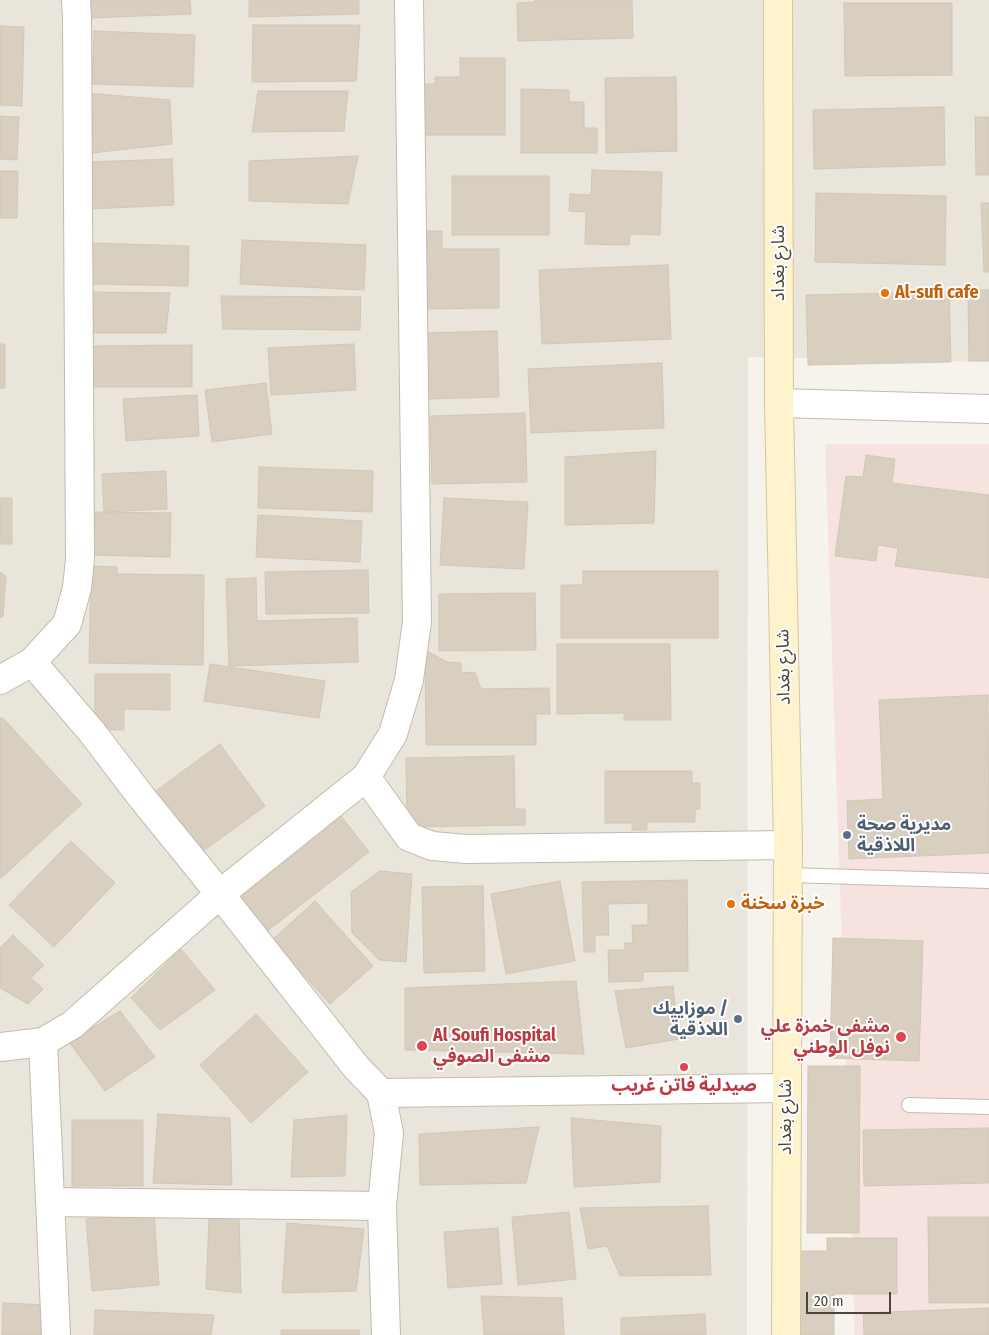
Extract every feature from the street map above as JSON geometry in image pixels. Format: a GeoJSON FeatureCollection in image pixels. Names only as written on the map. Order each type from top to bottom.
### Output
{"type":"FeatureCollection","features":[{"type":"Feature","properties":{"kind":"main road","name":"شارع بغداد"},"geometry":{"type":"LineString","coordinates":[[778,0],[779,403],[788,845],[786,1335]]}},
{"type":"Feature","properties":{"kind":"street"},"geometry":{"type":"LineString","coordinates":[[0,680],[32,662],[66,624],[77,588],[80,559],[76,0]]}},
{"type":"Feature","properties":{"kind":"street"},"geometry":{"type":"LineString","coordinates":[[0,1046],[43,1042],[72,1025],[220,894],[366,777],[393,734],[409,680],[417,622],[409,0]]}},
{"type":"Feature","properties":{"kind":"street"},"geometry":{"type":"LineString","coordinates":[[779,403],[989,410]]}},
{"type":"Feature","properties":{"kind":"street"},"geometry":{"type":"LineString","coordinates":[[32,662],[91,731],[356,1067],[381,1093],[390,1133],[382,1206],[386,1335]]}},
{"type":"Feature","properties":{"kind":"street"},"geometry":{"type":"LineString","coordinates":[[366,777],[409,837],[432,846],[466,849],[788,845]]}},
{"type":"Feature","properties":{"kind":"street"},"geometry":{"type":"LineString","coordinates":[[43,1042],[56,1335]]}},
{"type":"Feature","properties":{"kind":"street"},"geometry":{"type":"LineString","coordinates":[[381,1093],[786,1088]]}},
{"type":"Feature","properties":{"kind":"street"},"geometry":{"type":"LineString","coordinates":[[50,1202],[382,1206]]}},
{"type":"Feature","properties":{"kind":"lane"},"geometry":{"type":"LineString","coordinates":[[788,875],[989,881]]}},
{"type":"Feature","properties":{"kind":"lane"},"geometry":{"type":"LineString","coordinates":[[909,1105],[989,1107]]}},
{"type":"Feature","properties":{"kind":"shaded area"},"geometry":{"type":"Polygon","coordinates":[[[0,0],[989,0],[989,362],[748,357],[747,1335],[0,1335],[0,0]]]}},
{"type":"Feature","properties":{"kind":"shaded area"},"geometry":{"type":"Polygon","coordinates":[[[825,444],[989,444],[989,1335],[855,1335],[825,444]]]}},
{"type":"Feature","properties":{"kind":"building"},"geometry":{"type":"Polygon","coordinates":[[[90,0],[190,0],[191,14],[90,18],[90,0]]]}},
{"type":"Feature","properties":{"kind":"building"},"geometry":{"type":"Polygon","coordinates":[[[249,0],[359,0],[359,14],[249,17],[249,0]]]}},
{"type":"Feature","properties":{"kind":"building"},"geometry":{"type":"Polygon","coordinates":[[[535,0],[632,0],[633,38],[518,41],[517,3],[535,2],[535,0]]]}},
{"type":"Feature","properties":{"kind":"building"},"geometry":{"type":"Polygon","coordinates":[[[844,3],[952,3],[952,75],[845,76],[844,3]]]}},
{"type":"Feature","properties":{"kind":"building"},"geometry":{"type":"Polygon","coordinates":[[[253,25],[360,25],[356,81],[252,82],[253,25]]]}},
{"type":"Feature","properties":{"kind":"building"},"geometry":{"type":"Polygon","coordinates":[[[0,26],[24,27],[22,106],[0,105],[0,26]]]}},
{"type":"Feature","properties":{"kind":"building"},"geometry":{"type":"Polygon","coordinates":[[[94,31],[195,35],[193,87],[92,84],[94,31]]]}},
{"type":"Feature","properties":{"kind":"building"},"geometry":{"type":"Polygon","coordinates":[[[460,58],[505,58],[505,135],[418,135],[418,84],[435,84],[435,77],[460,77],[460,58]]]}},
{"type":"Feature","properties":{"kind":"building"},"geometry":{"type":"Polygon","coordinates":[[[676,77],[677,151],[606,153],[605,78],[676,77]]]}},
{"type":"Feature","properties":{"kind":"building"},"geometry":{"type":"Polygon","coordinates":[[[521,89],[569,90],[569,102],[584,102],[584,128],[597,128],[597,153],[521,153],[521,89]]]}},
{"type":"Feature","properties":{"kind":"building"},"geometry":{"type":"Polygon","coordinates":[[[258,91],[348,91],[344,131],[252,132],[258,91]]]}},
{"type":"Feature","properties":{"kind":"building"},"geometry":{"type":"Polygon","coordinates":[[[85,93],[170,100],[172,144],[92,153],[85,93]]]}},
{"type":"Feature","properties":{"kind":"building"},"geometry":{"type":"Polygon","coordinates":[[[944,107],[945,165],[814,169],[813,110],[944,107]]]}},
{"type":"Feature","properties":{"kind":"building"},"geometry":{"type":"Polygon","coordinates":[[[0,116],[19,117],[17,160],[0,159],[0,116]]]}},
{"type":"Feature","properties":{"kind":"building"},"geometry":{"type":"Polygon","coordinates":[[[975,117],[989,117],[989,175],[976,175],[975,117]]]}},
{"type":"Feature","properties":{"kind":"building"},"geometry":{"type":"Polygon","coordinates":[[[358,156],[348,204],[249,201],[249,161],[358,156]]]}},
{"type":"Feature","properties":{"kind":"building"},"geometry":{"type":"Polygon","coordinates":[[[172,159],[174,205],[90,209],[88,162],[172,159]]]}},
{"type":"Feature","properties":{"kind":"building"},"geometry":{"type":"Polygon","coordinates":[[[592,170],[662,172],[660,235],[630,234],[629,245],[585,244],[586,212],[569,211],[570,194],[591,195],[592,170]]]}},
{"type":"Feature","properties":{"kind":"building"},"geometry":{"type":"Polygon","coordinates":[[[0,171],[18,171],[17,218],[0,218],[0,171]]]}},
{"type":"Feature","properties":{"kind":"building"},"geometry":{"type":"Polygon","coordinates":[[[452,176],[549,176],[549,235],[452,235],[452,176]]]}},
{"type":"Feature","properties":{"kind":"building"},"geometry":{"type":"Polygon","coordinates":[[[816,193],[946,196],[945,265],[815,262],[816,193]]]}},
{"type":"Feature","properties":{"kind":"building"},"geometry":{"type":"Polygon","coordinates":[[[981,203],[989,203],[989,272],[984,272],[981,203]]]}},
{"type":"Feature","properties":{"kind":"building"},"geometry":{"type":"Polygon","coordinates":[[[427,231],[442,231],[442,249],[499,249],[499,308],[416,309],[416,249],[427,249],[427,231]]]}},
{"type":"Feature","properties":{"kind":"building"},"geometry":{"type":"Polygon","coordinates":[[[242,240],[366,245],[364,290],[240,284],[242,240]]]}},
{"type":"Feature","properties":{"kind":"building"},"geometry":{"type":"Polygon","coordinates":[[[92,243],[189,246],[188,286],[91,284],[92,243]]]}},
{"type":"Feature","properties":{"kind":"building"},"geometry":{"type":"Polygon","coordinates":[[[668,265],[671,339],[542,344],[539,270],[668,265]]]}},
{"type":"Feature","properties":{"kind":"building"},"geometry":{"type":"Polygon","coordinates":[[[968,290],[989,290],[989,361],[969,361],[968,290]]]}},
{"type":"Feature","properties":{"kind":"building"},"geometry":{"type":"Polygon","coordinates":[[[89,292],[170,293],[166,333],[90,333],[89,292]]]}},
{"type":"Feature","properties":{"kind":"building"},"geometry":{"type":"Polygon","coordinates":[[[949,292],[951,362],[808,365],[806,295],[949,292]]]}},
{"type":"Feature","properties":{"kind":"building"},"geometry":{"type":"Polygon","coordinates":[[[221,296],[361,297],[360,330],[223,329],[221,296]]]}},
{"type":"Feature","properties":{"kind":"building"},"geometry":{"type":"Polygon","coordinates":[[[497,331],[499,397],[425,399],[422,333],[497,331]]]}},
{"type":"Feature","properties":{"kind":"building"},"geometry":{"type":"Polygon","coordinates":[[[0,344],[5,344],[5,388],[0,388],[0,344]]]}},
{"type":"Feature","properties":{"kind":"building"},"geometry":{"type":"Polygon","coordinates":[[[354,344],[356,390],[271,395],[268,348],[354,344]]]}},
{"type":"Feature","properties":{"kind":"building"},"geometry":{"type":"Polygon","coordinates":[[[192,345],[192,387],[91,387],[91,346],[192,345]]]}},
{"type":"Feature","properties":{"kind":"building"},"geometry":{"type":"Polygon","coordinates":[[[662,363],[664,428],[531,433],[528,369],[662,363]]]}},
{"type":"Feature","properties":{"kind":"building"},"geometry":{"type":"Polygon","coordinates":[[[266,383],[272,434],[212,442],[205,390],[266,383]]]}},
{"type":"Feature","properties":{"kind":"building"},"geometry":{"type":"Polygon","coordinates":[[[197,395],[199,436],[126,441],[123,399],[197,395]]]}},
{"type":"Feature","properties":{"kind":"building"},"geometry":{"type":"Polygon","coordinates":[[[525,413],[527,482],[432,484],[430,416],[525,413]]]}},
{"type":"Feature","properties":{"kind":"building"},"geometry":{"type":"Polygon","coordinates":[[[656,451],[654,523],[565,525],[565,457],[656,451]]]}},
{"type":"Feature","properties":{"kind":"building"},"geometry":{"type":"Polygon","coordinates":[[[866,455],[895,459],[892,483],[989,495],[989,578],[895,566],[898,548],[878,545],[876,561],[835,556],[846,476],[863,477],[866,455]]]}},
{"type":"Feature","properties":{"kind":"building"},"geometry":{"type":"Polygon","coordinates":[[[259,467],[373,471],[372,512],[258,508],[259,467]]]}},
{"type":"Feature","properties":{"kind":"building"},"geometry":{"type":"Polygon","coordinates":[[[166,471],[167,509],[104,512],[102,474],[166,471]]]}},
{"type":"Feature","properties":{"kind":"building"},"geometry":{"type":"Polygon","coordinates":[[[0,498],[12,498],[12,544],[0,544],[0,498]]]}},
{"type":"Feature","properties":{"kind":"building"},"geometry":{"type":"Polygon","coordinates":[[[444,498],[528,502],[524,569],[440,565],[444,498]]]}},
{"type":"Feature","properties":{"kind":"building"},"geometry":{"type":"Polygon","coordinates":[[[92,512],[171,513],[170,557],[91,555],[92,512]]]}},
{"type":"Feature","properties":{"kind":"building"},"geometry":{"type":"Polygon","coordinates":[[[258,515],[362,521],[360,562],[256,557],[258,515]]]}},
{"type":"Feature","properties":{"kind":"building"},"geometry":{"type":"Polygon","coordinates":[[[91,566],[117,567],[117,574],[204,575],[203,665],[89,663],[91,566]]]}},
{"type":"Feature","properties":{"kind":"building"},"geometry":{"type":"Polygon","coordinates":[[[368,570],[369,613],[266,614],[265,572],[368,570]]]}},
{"type":"Feature","properties":{"kind":"building"},"geometry":{"type":"Polygon","coordinates":[[[583,571],[718,571],[718,638],[561,638],[561,585],[583,585],[583,571]]]}},
{"type":"Feature","properties":{"kind":"building"},"geometry":{"type":"Polygon","coordinates":[[[0,572],[6,576],[3,616],[0,618],[0,572]]]}},
{"type":"Feature","properties":{"kind":"building"},"geometry":{"type":"Polygon","coordinates":[[[256,578],[257,621],[357,618],[358,662],[229,666],[226,579],[256,578]]]}},
{"type":"Feature","properties":{"kind":"building"},"geometry":{"type":"Polygon","coordinates":[[[535,593],[536,650],[439,651],[439,594],[535,593]]]}},
{"type":"Feature","properties":{"kind":"building"},"geometry":{"type":"Polygon","coordinates":[[[557,644],[670,644],[671,720],[624,720],[624,713],[557,714],[557,644]]]}},
{"type":"Feature","properties":{"kind":"building"},"geometry":{"type":"Polygon","coordinates":[[[425,650],[447,662],[461,663],[461,672],[475,673],[481,689],[549,688],[550,714],[536,714],[536,745],[426,745],[425,650]]]}},
{"type":"Feature","properties":{"kind":"building"},"geometry":{"type":"Polygon","coordinates":[[[210,664],[325,681],[319,718],[204,701],[210,664]]]}},
{"type":"Feature","properties":{"kind":"building"},"geometry":{"type":"Polygon","coordinates":[[[95,674],[170,674],[170,710],[124,709],[124,730],[95,730],[95,674]]]}},
{"type":"Feature","properties":{"kind":"building"},"geometry":{"type":"Polygon","coordinates":[[[988,695],[989,853],[849,859],[847,801],[883,799],[879,700],[988,695]]]}},
{"type":"Feature","properties":{"kind":"building"},"geometry":{"type":"Polygon","coordinates":[[[0,718],[3,718],[82,804],[0,879],[0,718]]]}},
{"type":"Feature","properties":{"kind":"building"},"geometry":{"type":"Polygon","coordinates":[[[220,744],[265,806],[198,855],[153,793],[220,744]]]}},
{"type":"Feature","properties":{"kind":"building"},"geometry":{"type":"Polygon","coordinates":[[[514,756],[515,809],[525,809],[525,825],[407,827],[406,758],[514,756]]]}},
{"type":"Feature","properties":{"kind":"building"},"geometry":{"type":"Polygon","coordinates":[[[605,771],[692,771],[692,783],[700,783],[700,809],[695,809],[695,822],[647,822],[647,830],[632,830],[632,823],[605,823],[605,771]]]}},
{"type":"Feature","properties":{"kind":"building"},"geometry":{"type":"Polygon","coordinates":[[[338,812],[369,852],[266,932],[235,892],[338,812]]]}},
{"type":"Feature","properties":{"kind":"building"},"geometry":{"type":"Polygon","coordinates":[[[71,841],[115,883],[54,947],[9,905],[71,841]]]}},
{"type":"Feature","properties":{"kind":"building"},"geometry":{"type":"Polygon","coordinates":[[[380,871],[412,874],[406,962],[379,960],[352,933],[351,892],[380,871]]]}},
{"type":"Feature","properties":{"kind":"building"},"geometry":{"type":"Polygon","coordinates":[[[687,880],[688,971],[643,972],[643,981],[609,982],[608,950],[625,950],[625,943],[633,943],[632,925],[648,925],[648,903],[608,904],[609,935],[595,935],[595,952],[584,952],[582,882],[687,880]]]}},
{"type":"Feature","properties":{"kind":"building"},"geometry":{"type":"Polygon","coordinates":[[[560,881],[575,961],[506,974],[491,894],[560,881]]]}},
{"type":"Feature","properties":{"kind":"building"},"geometry":{"type":"Polygon","coordinates":[[[483,886],[485,971],[424,973],[422,887],[483,886]]]}},
{"type":"Feature","properties":{"kind":"building"},"geometry":{"type":"Polygon","coordinates":[[[315,901],[373,966],[330,1004],[272,940],[315,901]]]}},
{"type":"Feature","properties":{"kind":"building"},"geometry":{"type":"Polygon","coordinates":[[[13,935],[44,965],[31,978],[43,989],[28,1004],[0,988],[0,948],[13,935]]]}},
{"type":"Feature","properties":{"kind":"building"},"geometry":{"type":"Polygon","coordinates":[[[833,938],[923,941],[919,1061],[830,1058],[833,938]]]}},
{"type":"Feature","properties":{"kind":"building"},"geometry":{"type":"Polygon","coordinates":[[[181,949],[215,990],[160,1030],[131,998],[181,949]]]}},
{"type":"Feature","properties":{"kind":"building"},"geometry":{"type":"Polygon","coordinates":[[[576,981],[584,1054],[405,1050],[405,988],[576,981]]]}},
{"type":"Feature","properties":{"kind":"building"},"geometry":{"type":"Polygon","coordinates":[[[673,986],[679,1039],[626,1048],[615,991],[673,986]]]}},
{"type":"Feature","properties":{"kind":"building"},"geometry":{"type":"Polygon","coordinates":[[[120,1011],[155,1057],[105,1091],[69,1042],[120,1011]]]}},
{"type":"Feature","properties":{"kind":"building"},"geometry":{"type":"Polygon","coordinates":[[[256,1014],[308,1072],[251,1123],[200,1065],[256,1014]]]}},
{"type":"Feature","properties":{"kind":"building"},"geometry":{"type":"Polygon","coordinates":[[[808,1066],[860,1066],[859,1233],[807,1233],[808,1066]]]}},
{"type":"Feature","properties":{"kind":"building"},"geometry":{"type":"Polygon","coordinates":[[[158,1114],[230,1118],[232,1185],[153,1183],[158,1114]]]}},
{"type":"Feature","properties":{"kind":"building"},"geometry":{"type":"Polygon","coordinates":[[[347,1115],[345,1176],[291,1177],[294,1120],[347,1115]]]}},
{"type":"Feature","properties":{"kind":"building"},"geometry":{"type":"Polygon","coordinates":[[[571,1118],[661,1126],[660,1182],[574,1187],[571,1118]]]}},
{"type":"Feature","properties":{"kind":"building"},"geometry":{"type":"Polygon","coordinates":[[[72,1120],[143,1120],[143,1186],[72,1186],[72,1120]]]}},
{"type":"Feature","properties":{"kind":"building"},"geometry":{"type":"Polygon","coordinates":[[[539,1127],[526,1183],[420,1185],[419,1134],[539,1127]]]}},
{"type":"Feature","properties":{"kind":"building"},"geometry":{"type":"Polygon","coordinates":[[[989,1128],[989,1183],[864,1186],[863,1130],[989,1128]]]}},
{"type":"Feature","properties":{"kind":"building"},"geometry":{"type":"Polygon","coordinates":[[[708,1206],[711,1275],[620,1276],[607,1246],[588,1249],[580,1208],[708,1206]]]}},
{"type":"Feature","properties":{"kind":"building"},"geometry":{"type":"Polygon","coordinates":[[[569,1212],[576,1279],[518,1285],[512,1217],[569,1212]]]}},
{"type":"Feature","properties":{"kind":"building"},"geometry":{"type":"Polygon","coordinates":[[[154,1213],[159,1285],[92,1291],[86,1219],[154,1213]]]}},
{"type":"Feature","properties":{"kind":"building"},"geometry":{"type":"Polygon","coordinates":[[[239,1217],[241,1293],[206,1289],[209,1219],[239,1217]]]}},
{"type":"Feature","properties":{"kind":"building"},"geometry":{"type":"Polygon","coordinates":[[[928,1217],[989,1217],[989,1303],[929,1303],[928,1217]]]}},
{"type":"Feature","properties":{"kind":"building"},"geometry":{"type":"Polygon","coordinates":[[[287,1223],[364,1229],[356,1291],[282,1293],[287,1223]]]}},
{"type":"Feature","properties":{"kind":"building"},"geometry":{"type":"Polygon","coordinates":[[[498,1228],[502,1284],[448,1288],[444,1232],[498,1228]]]}},
{"type":"Feature","properties":{"kind":"building"},"geometry":{"type":"Polygon","coordinates":[[[827,1238],[897,1238],[897,1294],[834,1294],[834,1335],[790,1335],[790,1251],[827,1251],[827,1238]]]}},
{"type":"Feature","properties":{"kind":"building"},"geometry":{"type":"Polygon","coordinates":[[[481,1296],[562,1298],[564,1335],[484,1335],[481,1296]]]}},
{"type":"Feature","properties":{"kind":"building"},"geometry":{"type":"Polygon","coordinates":[[[3,1303],[50,1305],[48,1335],[2,1335],[3,1303]]]}},
{"type":"Feature","properties":{"kind":"building"},"geometry":{"type":"Polygon","coordinates":[[[989,1308],[989,1335],[864,1335],[863,1313],[989,1308]]]}},
{"type":"Feature","properties":{"kind":"building"},"geometry":{"type":"Polygon","coordinates":[[[95,1310],[214,1315],[211,1335],[94,1335],[95,1310]]]}},
{"type":"Feature","properties":{"kind":"building"},"geometry":{"type":"Polygon","coordinates":[[[705,1314],[706,1335],[621,1335],[621,1318],[705,1314]]]}},
{"type":"Feature","properties":{"kind":"building"},"geometry":{"type":"Polygon","coordinates":[[[281,1330],[360,1330],[359,1335],[281,1335],[281,1330]]]}},
{"type":"Feature","properties":{"kind":"place","name":"Al-sufi cafe"},"geometry":{"type":"Point","coordinates":[885,293]}},
{"type":"Feature","properties":{"kind":"place","name":"مديرية صحة اللاذقية"},"geometry":{"type":"Point","coordinates":[847,835]}},
{"type":"Feature","properties":{"kind":"place","name":"خبزة سخنة"},"geometry":{"type":"Point","coordinates":[731,904]}},
{"type":"Feature","properties":{"kind":"place","name":"موزاييك / اللاذقية"},"geometry":{"type":"Point","coordinates":[738,1019]}},
{"type":"Feature","properties":{"kind":"place","name":"مشفى خمزة علي نوفل الوطني"},"geometry":{"type":"Point","coordinates":[901,1037]}},
{"type":"Feature","properties":{"kind":"place","name":"Al Soufi Hospital مشفى الصوفي"},"geometry":{"type":"Point","coordinates":[422,1046]}},
{"type":"Feature","properties":{"kind":"place","name":"صيدلية فاتن غريب"},"geometry":{"type":"Point","coordinates":[684,1067]}}]}
